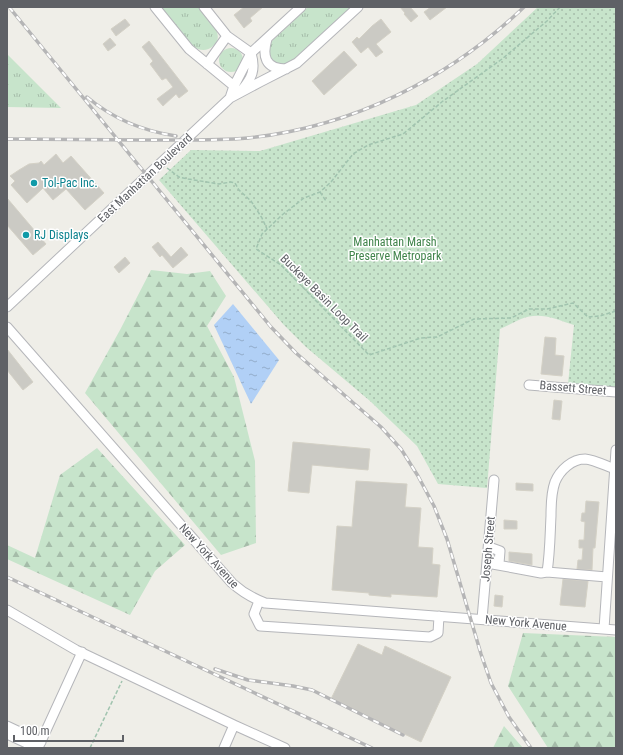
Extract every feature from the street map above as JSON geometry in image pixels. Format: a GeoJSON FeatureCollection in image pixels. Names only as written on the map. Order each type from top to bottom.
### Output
{"type":"FeatureCollection","features":[{"type":"Feature","properties":{"kind":"street"},"geometry":{"type":"LineString","coordinates":[[155,7],[190,49],[235,93],[252,75],[254,67],[251,53],[227,36],[204,7]]}},
{"type":"Feature","properties":{"kind":"street"},"geometry":{"type":"LineString","coordinates":[[251,53],[301,7]]}},
{"type":"Feature","properties":{"kind":"street","name":"East Manhattan Boulevard"},"geometry":{"type":"LineString","coordinates":[[7,307],[235,93],[297,63],[358,7]]}},
{"type":"Feature","properties":{"kind":"street"},"geometry":{"type":"LineString","coordinates":[[207,64],[227,36]]}},
{"type":"Feature","properties":{"kind":"street"},"geometry":{"type":"LineString","coordinates":[[266,39],[264,49],[268,62],[273,67],[286,69]]}},
{"type":"Feature","properties":{"kind":"street","name":"New York Avenue"},"geometry":{"type":"LineString","coordinates":[[7,327],[232,582],[246,595],[265,603],[616,630]]}},
{"type":"Feature","properties":{"kind":"street","name":"Bassett Street"},"geometry":{"type":"LineString","coordinates":[[529,385],[616,392]]}},
{"type":"Feature","properties":{"kind":"street"},"geometry":{"type":"LineString","coordinates":[[604,629],[606,577],[616,450]]}},
{"type":"Feature","properties":{"kind":"street"},"geometry":{"type":"LineString","coordinates":[[547,572],[550,554],[552,498],[555,481],[565,467],[572,462],[579,460],[586,459],[615,469]]}},
{"type":"Feature","properties":{"kind":"street","name":"Joseph Street"},"geometry":{"type":"LineString","coordinates":[[482,619],[494,480]]}},
{"type":"Feature","properties":{"kind":"street"},"geometry":{"type":"LineString","coordinates":[[489,547],[500,550],[499,564]]}},
{"type":"Feature","properties":{"kind":"street"},"geometry":{"type":"LineString","coordinates":[[487,563],[499,564],[541,573],[547,572],[606,577]]}},
{"type":"Feature","properties":{"kind":"street"},"geometry":{"type":"LineString","coordinates":[[259,601],[254,614],[260,626],[430,637],[438,633],[439,616]]}},
{"type":"Feature","properties":{"kind":"street"},"geometry":{"type":"LineString","coordinates":[[7,610],[82,652],[285,748]]}},
{"type":"Feature","properties":{"kind":"street"},"geometry":{"type":"LineString","coordinates":[[39,746],[82,652]]}},
{"type":"Feature","properties":{"kind":"street"},"geometry":{"type":"LineString","coordinates":[[224,748],[234,725]]}},
{"type":"Feature","properties":{"kind":"street"},"geometry":{"type":"LineString","coordinates":[[7,726],[39,746]]}},
{"type":"Feature","properties":{"kind":"street"},"geometry":{"type":"LineString","coordinates":[[7,734],[39,746]]}},
{"type":"Feature","properties":{"kind":"path","name":"Buckeye Basin Loop Trail"},"geometry":{"type":"LineString","coordinates":[[560,7],[547,21],[502,59],[443,101],[403,134],[368,145],[353,154],[331,182],[320,192],[304,198],[282,214],[262,234],[256,249],[281,265],[369,356],[421,338],[437,337],[474,319],[511,318],[528,309],[547,309],[573,303],[588,317],[600,316],[616,311]]}},
{"type":"Feature","properties":{"kind":"path"},"geometry":{"type":"LineString","coordinates":[[161,163],[173,173],[188,179],[219,184],[231,182],[235,183],[239,190],[251,201],[267,229]]}},
{"type":"Feature","properties":{"kind":"path"},"geometry":{"type":"LineString","coordinates":[[320,192],[326,201]]}},
{"type":"Feature","properties":{"kind":"path"},"geometry":{"type":"LineString","coordinates":[[90,748],[126,673]]}},
{"type":"Feature","properties":{"kind":"green space"},"geometry":{"type":"Polygon","coordinates":[[[161,7],[199,7],[207,15],[217,31],[217,42],[206,50],[198,49],[178,30],[161,7]]]}},
{"type":"Feature","properties":{"kind":"green space"},"geometry":{"type":"Polygon","coordinates":[[[308,7],[351,7],[287,65],[276,65],[268,57],[271,42],[308,7]]]}},
{"type":"Feature","properties":{"kind":"green space","name":"Manhattan Marsh Preserve Metropark"},"geometry":{"type":"Polygon","coordinates":[[[538,7],[616,7],[616,388],[568,384],[574,325],[548,317],[534,316],[521,319],[500,329],[487,488],[438,484],[417,446],[370,401],[306,347],[283,324],[159,180],[191,150],[260,151],[416,105],[477,64],[538,7]]]}},
{"type":"Feature","properties":{"kind":"green space"},"geometry":{"type":"Polygon","coordinates":[[[231,48],[240,51],[243,60],[240,69],[231,72],[222,69],[219,60],[222,51],[231,48]]]}},
{"type":"Feature","properties":{"kind":"green space"},"geometry":{"type":"Polygon","coordinates":[[[7,54],[61,108],[7,107],[7,54]]]}},
{"type":"Feature","properties":{"kind":"green space"},"geometry":{"type":"Polygon","coordinates":[[[151,270],[187,274],[210,271],[226,296],[207,326],[234,377],[255,461],[256,543],[221,555],[85,393],[151,270]]]}},
{"type":"Feature","properties":{"kind":"green space"},"geometry":{"type":"Polygon","coordinates":[[[97,448],[185,545],[155,571],[130,615],[7,559],[7,545],[35,558],[60,475],[97,448]]]}},
{"type":"Feature","properties":{"kind":"green space"},"geometry":{"type":"Polygon","coordinates":[[[523,633],[616,637],[616,748],[548,748],[508,686],[523,633]]]}},
{"type":"Feature","properties":{"kind":"green space"},"geometry":{"type":"Polygon","coordinates":[[[504,726],[523,748],[493,748],[504,726]]]}},
{"type":"Feature","properties":{"kind":"water"},"geometry":{"type":"Polygon","coordinates":[[[233,304],[279,360],[251,404],[214,325],[233,304]]]}},
{"type":"Feature","properties":{"kind":"building"},"geometry":{"type":"Polygon","coordinates":[[[244,7],[263,7],[250,18],[252,21],[244,28],[234,15],[244,7]]]}},
{"type":"Feature","properties":{"kind":"building"},"geometry":{"type":"Polygon","coordinates":[[[400,7],[410,7],[418,16],[411,22],[400,7]]]}},
{"type":"Feature","properties":{"kind":"building"},"geometry":{"type":"Polygon","coordinates":[[[431,7],[447,7],[430,20],[424,12],[431,7]]]}},
{"type":"Feature","properties":{"kind":"building"},"geometry":{"type":"Polygon","coordinates":[[[125,19],[130,25],[116,36],[111,29],[125,19]]]}},
{"type":"Feature","properties":{"kind":"building"},"geometry":{"type":"Polygon","coordinates":[[[381,19],[391,32],[376,44],[383,52],[376,57],[368,47],[361,53],[352,42],[357,37],[359,39],[381,19]]]}},
{"type":"Feature","properties":{"kind":"building"},"geometry":{"type":"Polygon","coordinates":[[[110,38],[116,45],[108,51],[103,44],[110,38]]]}},
{"type":"Feature","properties":{"kind":"building"},"geometry":{"type":"Polygon","coordinates":[[[149,41],[188,91],[179,98],[176,94],[163,106],[157,99],[173,87],[166,78],[162,80],[150,64],[153,61],[142,47],[149,41]]]}},
{"type":"Feature","properties":{"kind":"building"},"geometry":{"type":"Polygon","coordinates":[[[344,51],[357,65],[324,95],[312,81],[344,51]]]}},
{"type":"Feature","properties":{"kind":"building","name":"Tol-Pac Inc."},"geometry":{"type":"Polygon","coordinates":[[[56,154],[63,163],[71,156],[104,193],[85,210],[66,189],[53,200],[43,188],[27,203],[11,185],[15,181],[10,176],[29,164],[39,163],[41,161],[44,165],[56,154]]]}},
{"type":"Feature","properties":{"kind":"building","name":"RJ Displays"},"geometry":{"type":"Polygon","coordinates":[[[7,198],[46,244],[33,255],[7,225],[7,198]]]}},
{"type":"Feature","properties":{"kind":"building"},"geometry":{"type":"Polygon","coordinates":[[[158,242],[171,257],[181,247],[188,255],[173,268],[162,255],[160,257],[152,247],[158,242]]]}},
{"type":"Feature","properties":{"kind":"building"},"geometry":{"type":"Polygon","coordinates":[[[125,257],[130,263],[119,273],[114,267],[125,257]]]}},
{"type":"Feature","properties":{"kind":"building"},"geometry":{"type":"Polygon","coordinates":[[[545,337],[556,338],[555,355],[564,356],[562,376],[541,374],[545,337]]]}},
{"type":"Feature","properties":{"kind":"building"},"geometry":{"type":"Polygon","coordinates":[[[7,349],[33,382],[23,390],[7,370],[7,349]]]}},
{"type":"Feature","properties":{"kind":"building"},"geometry":{"type":"Polygon","coordinates":[[[554,400],[562,401],[560,420],[552,419],[554,400]]]}},
{"type":"Feature","properties":{"kind":"building"},"geometry":{"type":"Polygon","coordinates":[[[293,442],[370,449],[368,470],[312,465],[309,493],[288,491],[293,442]]]}},
{"type":"Feature","properties":{"kind":"building"},"geometry":{"type":"Polygon","coordinates":[[[356,481],[407,484],[405,507],[421,508],[418,547],[433,548],[432,564],[440,565],[437,597],[391,594],[391,597],[369,595],[369,593],[332,590],[337,526],[352,527],[356,481]]]}},
{"type":"Feature","properties":{"kind":"building"},"geometry":{"type":"Polygon","coordinates":[[[516,483],[533,484],[533,491],[516,490],[516,483]]]}},
{"type":"Feature","properties":{"kind":"building"},"geometry":{"type":"Polygon","coordinates":[[[586,501],[599,502],[595,548],[593,548],[592,570],[577,569],[578,560],[582,560],[583,548],[579,548],[579,540],[584,540],[585,522],[581,521],[582,513],[585,513],[586,501]]]}},
{"type":"Feature","properties":{"kind":"building"},"geometry":{"type":"Polygon","coordinates":[[[504,520],[517,521],[517,529],[504,529],[504,520]]]}},
{"type":"Feature","properties":{"kind":"building"},"geometry":{"type":"Polygon","coordinates":[[[509,552],[532,554],[532,565],[509,561],[509,552]]]}},
{"type":"Feature","properties":{"kind":"building"},"geometry":{"type":"Polygon","coordinates":[[[563,579],[588,581],[585,607],[560,605],[563,579]]]}},
{"type":"Feature","properties":{"kind":"building"},"geometry":{"type":"Polygon","coordinates":[[[495,595],[503,596],[502,607],[494,606],[495,595]]]}},
{"type":"Feature","properties":{"kind":"building"},"geometry":{"type":"Polygon","coordinates":[[[358,644],[382,655],[385,646],[451,677],[421,742],[331,699],[358,644]]]}},
{"type":"Feature","properties":{"kind":"railway"},"geometry":{"type":"LineString","coordinates":[[9,7],[271,327],[296,353],[381,427],[401,449],[434,506],[447,539],[491,683],[509,717],[531,748]]}},
{"type":"Feature","properties":{"kind":"railway"},"geometry":{"type":"LineString","coordinates":[[7,139],[235,139],[287,132],[324,123],[361,111],[397,95],[431,77],[464,56],[495,33],[524,7]]}},
{"type":"Feature","properties":{"kind":"railway"},"geometry":{"type":"LineString","coordinates":[[87,97],[107,112],[129,123],[152,131],[176,136]]}},
{"type":"Feature","properties":{"kind":"railway"},"geometry":{"type":"LineString","coordinates":[[7,577],[372,748]]}},
{"type":"Feature","properties":{"kind":"railway"},"geometry":{"type":"LineString","coordinates":[[215,669],[248,680],[312,690],[403,735]]}},
{"type":"Feature","properties":{"kind":"place","name":"Tol-Pac Inc."},"geometry":{"type":"Point","coordinates":[34,183]}},
{"type":"Feature","properties":{"kind":"place","name":"RJ Displays"},"geometry":{"type":"Point","coordinates":[26,235]}}]}
